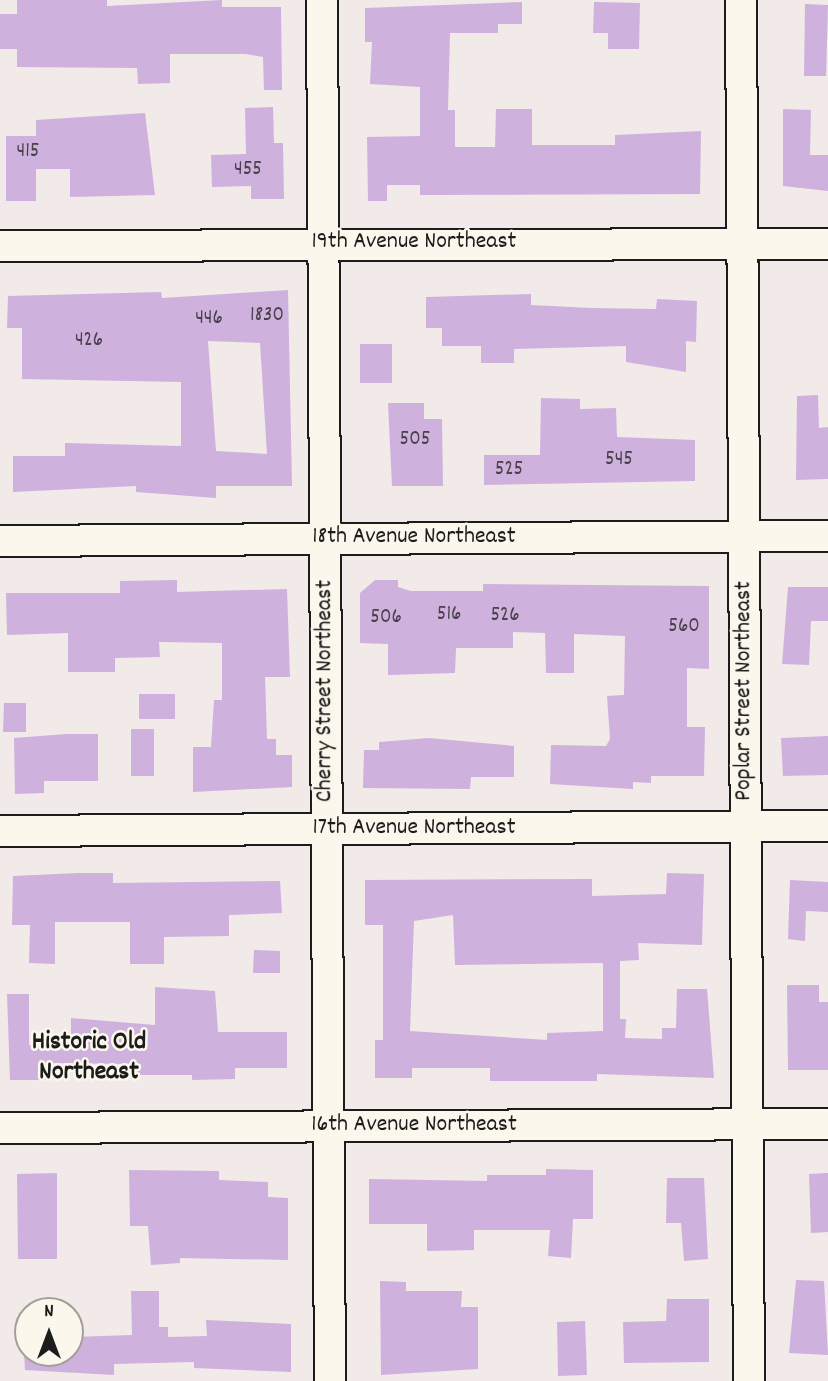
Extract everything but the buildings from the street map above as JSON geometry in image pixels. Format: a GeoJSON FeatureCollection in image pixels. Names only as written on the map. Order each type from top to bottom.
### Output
{"type":"FeatureCollection","features":[{"type":"Feature","properties":{"kind":"street","name":"Cherry Street Northeast"},"geometry":{"type":"LineString","coordinates":[[322,0],[330,1381]]}},
{"type":"Feature","properties":{"kind":"street","name":"Poplar Street Northeast"},"geometry":{"type":"LineString","coordinates":[[741,0],[749,1381]]}},
{"type":"Feature","properties":{"kind":"street","name":"19th Avenue Northeast"},"geometry":{"type":"LineString","coordinates":[[0,246],[323,243],[828,244]]}},
{"type":"Feature","properties":{"kind":"street","name":"18th Avenue Northeast"},"geometry":{"type":"LineString","coordinates":[[0,541],[828,536]]}},
{"type":"Feature","properties":{"kind":"street","name":"17th Avenue Northeast"},"geometry":{"type":"LineString","coordinates":[[0,831],[828,826]]}},
{"type":"Feature","properties":{"kind":"street","name":"16th Avenue Northeast"},"geometry":{"type":"LineString","coordinates":[[0,1128],[828,1124]]}},
{"type":"Feature","properties":{"kind":"district","name":"Historic Old Northeast"},"geometry":{"type":"Point","coordinates":[89,1058]}}]}
